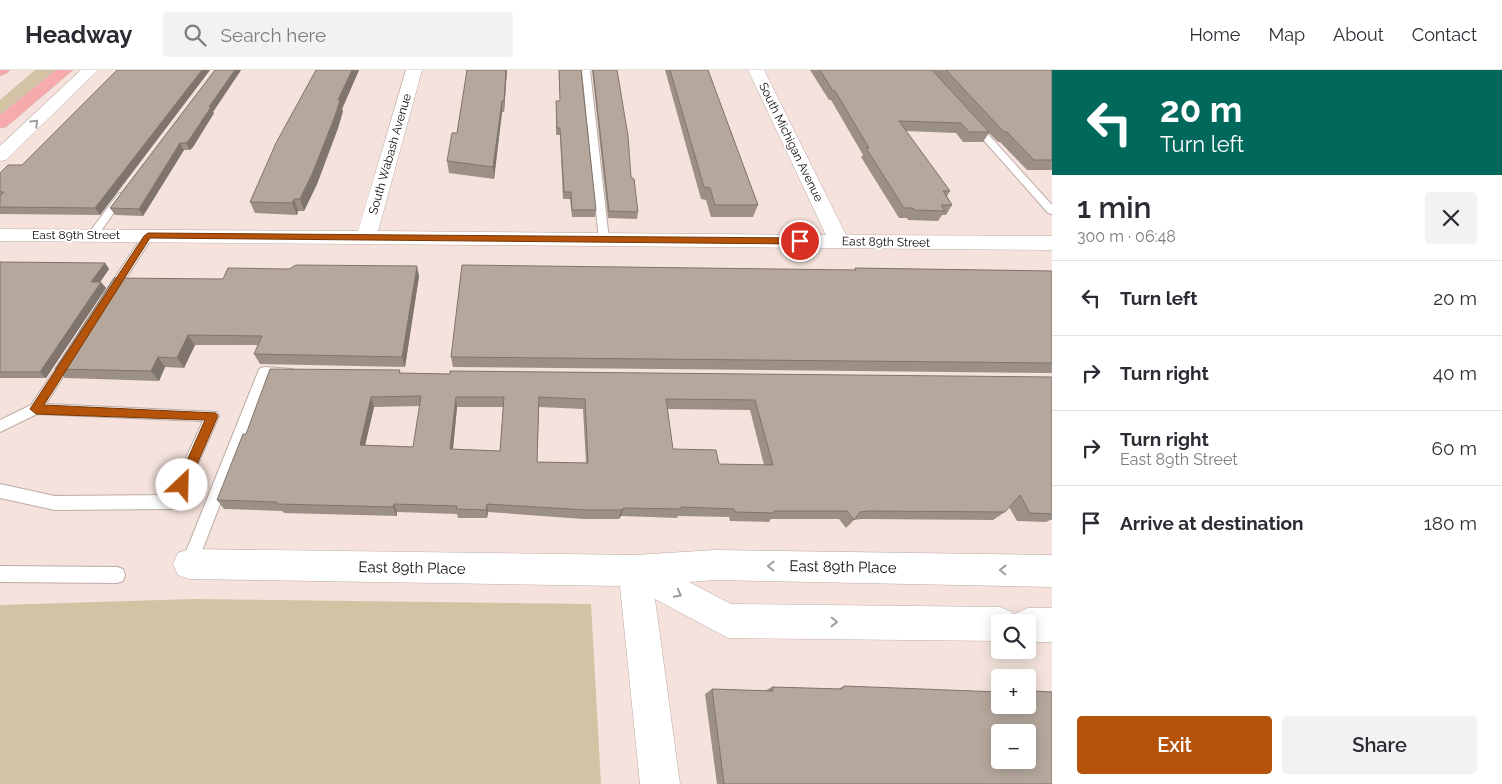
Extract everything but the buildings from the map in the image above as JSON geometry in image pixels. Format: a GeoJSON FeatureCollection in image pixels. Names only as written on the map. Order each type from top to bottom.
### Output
{"type":"FeatureCollection","features":[{"type":"Feature","properties":{"kind":"highway"},"geometry":{"type":"LineString","coordinates":[[0,123],[65,70]]}},
{"type":"Feature","properties":{"kind":"street"},"geometry":{"type":"LineString","coordinates":[[0,156],[90,70]]}},
{"type":"Feature","properties":{"kind":"street","name":"South Wabash Avenue"},"geometry":{"type":"LineString","coordinates":[[366,238],[414,70]]}},
{"type":"Feature","properties":{"kind":"street","name":"South Michigan Avenue"},"geometry":{"type":"LineString","coordinates":[[756,70],[839,242]]}},
{"type":"Feature","properties":{"kind":"street","name":"East 89th Street"},"geometry":{"type":"LineString","coordinates":[[0,235],[1052,243]]}},
{"type":"Feature","properties":{"kind":"street","name":"East 89th Place"},"geometry":{"type":"LineString","coordinates":[[189,564],[635,571],[715,565],[1052,571]]}},
{"type":"Feature","properties":{"kind":"street"},"geometry":{"type":"LineString","coordinates":[[635,571],[660,784]]}},
{"type":"Feature","properties":{"kind":"street","name":"East 89th Place"},"geometry":{"type":"LineString","coordinates":[[635,571],[728,621],[991,624]]}},
{"type":"Feature","properties":{"kind":"street"},"geometry":{"type":"LineString","coordinates":[[1036,625],[1052,625]]}},
{"type":"Feature","properties":{"kind":"lane"},"geometry":{"type":"LineString","coordinates":[[586,70],[604,240]]}},
{"type":"Feature","properties":{"kind":"lane"},"geometry":{"type":"LineString","coordinates":[[966,115],[1052,211]]}},
{"type":"Feature","properties":{"kind":"lane"},"geometry":{"type":"LineString","coordinates":[[92,236],[130,185]]}},
{"type":"Feature","properties":{"kind":"lane"},"geometry":{"type":"LineString","coordinates":[[105,302],[148,236]]}},
{"type":"Feature","properties":{"kind":"lane"},"geometry":{"type":"LineString","coordinates":[[36,409],[73,352]]}},
{"type":"Feature","properties":{"kind":"lane"},"geometry":{"type":"LineString","coordinates":[[189,564],[264,372],[304,372]]}},
{"type":"Feature","properties":{"kind":"lane"},"geometry":{"type":"LineString","coordinates":[[0,426],[36,409],[212,416],[174,502],[55,503],[0,491]]}},
{"type":"Feature","properties":{"kind":"lane"},"geometry":{"type":"LineString","coordinates":[[0,574],[117,575]]}},
{"type":"Feature","properties":{"kind":"shaded area"},"geometry":{"type":"Polygon","coordinates":[[[35,70],[58,70],[0,116],[0,100],[35,70]]]}},
{"type":"Feature","properties":{"kind":"shaded area"},"geometry":{"type":"Polygon","coordinates":[[[194,599],[591,604],[601,784],[0,784],[0,605],[194,599]]]}},
{"type":"Feature","properties":{"kind":"route"},"geometry":{"type":"LineString","coordinates":[[182,485],[212,416],[36,409],[148,236],[800,241]]}}]}
